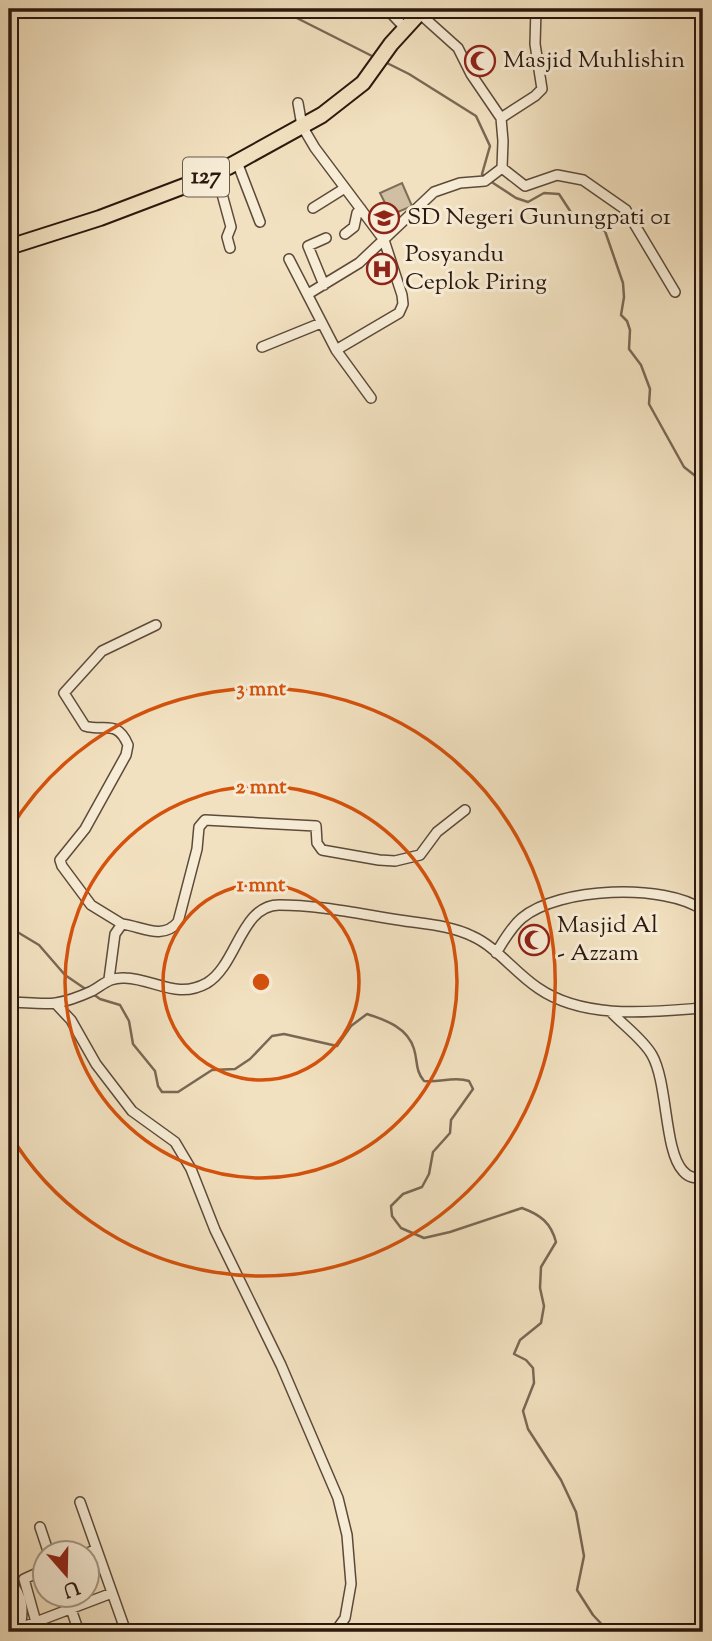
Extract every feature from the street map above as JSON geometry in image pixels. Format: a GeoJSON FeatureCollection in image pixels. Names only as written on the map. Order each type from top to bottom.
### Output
{"type":"FeatureCollection","features":[{"type":"Feature","properties":{"kind":"main road","name":"127"},"geometry":{"type":"LineString","coordinates":[[9,247],[100,218],[216,172],[302,126],[345,99],[363,83],[391,44],[421,11]]}},
{"type":"Feature","properties":{"kind":"street"},"geometry":{"type":"LineString","coordinates":[[387,9],[406,29]]}},
{"type":"Feature","properties":{"kind":"street"},"geometry":{"type":"LineString","coordinates":[[501,118],[542,89],[535,44],[536,9]]}},
{"type":"Feature","properties":{"kind":"street"},"geometry":{"type":"LineString","coordinates":[[421,11],[458,48],[471,74],[501,118],[502,168]]}},
{"type":"Feature","properties":{"kind":"street"},"geometry":{"type":"LineString","coordinates":[[298,103],[302,126],[384,240],[402,295],[402,309],[336,350]]}},
{"type":"Feature","properties":{"kind":"street"},"geometry":{"type":"LineString","coordinates":[[237,162],[260,222]]}},
{"type":"Feature","properties":{"kind":"street"},"geometry":{"type":"LineString","coordinates":[[308,294],[359,263],[435,192],[460,183],[488,179],[502,168]]}},
{"type":"Feature","properties":{"kind":"street"},"geometry":{"type":"LineString","coordinates":[[502,168],[525,186],[558,175],[583,180],[626,210],[676,292]]}},
{"type":"Feature","properties":{"kind":"street"},"geometry":{"type":"LineString","coordinates":[[216,172],[230,227],[227,237],[230,248]]}},
{"type":"Feature","properties":{"kind":"street"},"geometry":{"type":"LineString","coordinates":[[313,208],[345,188]]}},
{"type":"Feature","properties":{"kind":"street"},"geometry":{"type":"LineString","coordinates":[[345,234],[354,227],[356,213],[361,209]]}},
{"type":"Feature","properties":{"kind":"street"},"geometry":{"type":"LineString","coordinates":[[324,285],[308,246],[326,238]]}},
{"type":"Feature","properties":{"kind":"street"},"geometry":{"type":"LineString","coordinates":[[289,259],[336,350],[371,398]]}},
{"type":"Feature","properties":{"kind":"street"},"geometry":{"type":"LineString","coordinates":[[262,347],[321,323]]}},
{"type":"Feature","properties":{"kind":"street"},"geometry":{"type":"LineString","coordinates":[[156,625],[102,652],[64,693],[85,726],[114,728],[125,738],[128,745],[126,755],[85,829],[60,860],[91,905],[121,924],[154,932],[163,932],[176,926],[192,874],[199,827],[205,820],[316,827],[317,843],[322,850],[395,861],[420,855],[437,832],[465,810]]}},
{"type":"Feature","properties":{"kind":"street"},"geometry":{"type":"LineString","coordinates":[[496,953],[521,919],[557,901],[594,894],[660,894],[677,897],[703,910]]}},
{"type":"Feature","properties":{"kind":"street"},"geometry":{"type":"LineString","coordinates":[[9,1002],[55,1003],[89,992],[109,979],[126,978],[182,991],[200,986],[220,971],[257,911],[274,905],[348,912],[455,929],[474,936],[537,988],[568,1003],[610,1011],[703,1009]]}},
{"type":"Feature","properties":{"kind":"street"},"geometry":{"type":"LineString","coordinates":[[109,979],[115,934],[121,924]]}},
{"type":"Feature","properties":{"kind":"street"},"geometry":{"type":"LineString","coordinates":[[55,1003],[71,1020],[96,1064],[132,1111],[175,1142],[191,1169],[215,1230],[281,1365],[338,1498],[347,1535],[351,1584],[345,1618],[335,1632]]}},
{"type":"Feature","properties":{"kind":"street"},"geometry":{"type":"LineString","coordinates":[[610,1011],[651,1053],[657,1067],[680,1167],[685,1174],[693,1178],[703,1178]]}},
{"type":"Feature","properties":{"kind":"street"},"geometry":{"type":"LineString","coordinates":[[80,1502],[93,1540]]}},
{"type":"Feature","properties":{"kind":"street"},"geometry":{"type":"LineString","coordinates":[[40,1527],[44,1540]]}},
{"type":"Feature","properties":{"kind":"street"},"geometry":{"type":"LineString","coordinates":[[102,1566],[126,1632]]}},
{"type":"Feature","properties":{"kind":"street"},"geometry":{"type":"LineString","coordinates":[[32,1575],[24,1579],[32,1608]]}},
{"type":"Feature","properties":{"kind":"street"},"geometry":{"type":"LineString","coordinates":[[9,1580],[23,1607],[19,1632]]}},
{"type":"Feature","properties":{"kind":"street"},"geometry":{"type":"LineString","coordinates":[[102,1597],[112,1593]]}},
{"type":"Feature","properties":{"kind":"street"},"geometry":{"type":"LineString","coordinates":[[33,1610],[36,1622]]}},
{"type":"Feature","properties":{"kind":"street"},"geometry":{"type":"LineString","coordinates":[[31,1632],[28,1625],[68,1610]]}},
{"type":"Feature","properties":{"kind":"street"},"geometry":{"type":"LineString","coordinates":[[71,1610],[79,1632]]}},
{"type":"Feature","properties":{"kind":"shaded area"},"geometry":{"type":"Polygon","coordinates":[[[402,183],[412,206],[391,215],[380,193],[402,183]]]}},
{"type":"Feature","properties":{"kind":"waterway"},"geometry":{"type":"LineString","coordinates":[[279,9],[376,58]]}},
{"type":"Feature","properties":{"kind":"waterway"},"geometry":{"type":"LineString","coordinates":[[385,62],[476,116],[490,146],[482,174],[485,177]]}},
{"type":"Feature","properties":{"kind":"waterway"},"geometry":{"type":"LineString","coordinates":[[490,181],[516,198],[528,202],[544,193],[559,194],[576,220],[605,231],[623,283],[621,315],[630,330],[629,349],[641,365],[650,389],[649,404],[684,467],[703,482]]}},
{"type":"Feature","properties":{"kind":"waterway"},"geometry":{"type":"LineString","coordinates":[[9,927],[39,945],[65,975],[87,990]]}},
{"type":"Feature","properties":{"kind":"waterway"},"geometry":{"type":"LineString","coordinates":[[93,994],[120,1005],[129,1021],[133,1044],[155,1071],[162,1092],[178,1092],[212,1070],[235,1069],[250,1059],[272,1036],[284,1034],[337,1046],[351,1026],[367,1014],[402,1030],[411,1042],[424,1081],[469,1081],[473,1089],[451,1120],[450,1133],[433,1152],[429,1174],[422,1187],[403,1194],[391,1206],[392,1216],[401,1228],[424,1238],[522,1208],[540,1217],[551,1230],[556,1242],[541,1267],[540,1288],[544,1306],[541,1323],[520,1340],[514,1354],[526,1360],[533,1368],[534,1383],[523,1411],[528,1429],[561,1480],[576,1512],[584,1556],[577,1590],[593,1615],[609,1632]]}},
{"type":"Feature","properties":{"kind":"place","name":"Masjid Muhlishin"},"geometry":{"type":"Point","coordinates":[480,61]}},
{"type":"Feature","properties":{"kind":"place","name":"SD Negeri Gunungpati 01"},"geometry":{"type":"Point","coordinates":[384,218]}},
{"type":"Feature","properties":{"kind":"place","name":"Posyandu Ceplok Piring"},"geometry":{"type":"Point","coordinates":[382,269]}},
{"type":"Feature","properties":{"kind":"place","name":"Masjid Al - Azzam"},"geometry":{"type":"Point","coordinates":[534,940]}}]}
